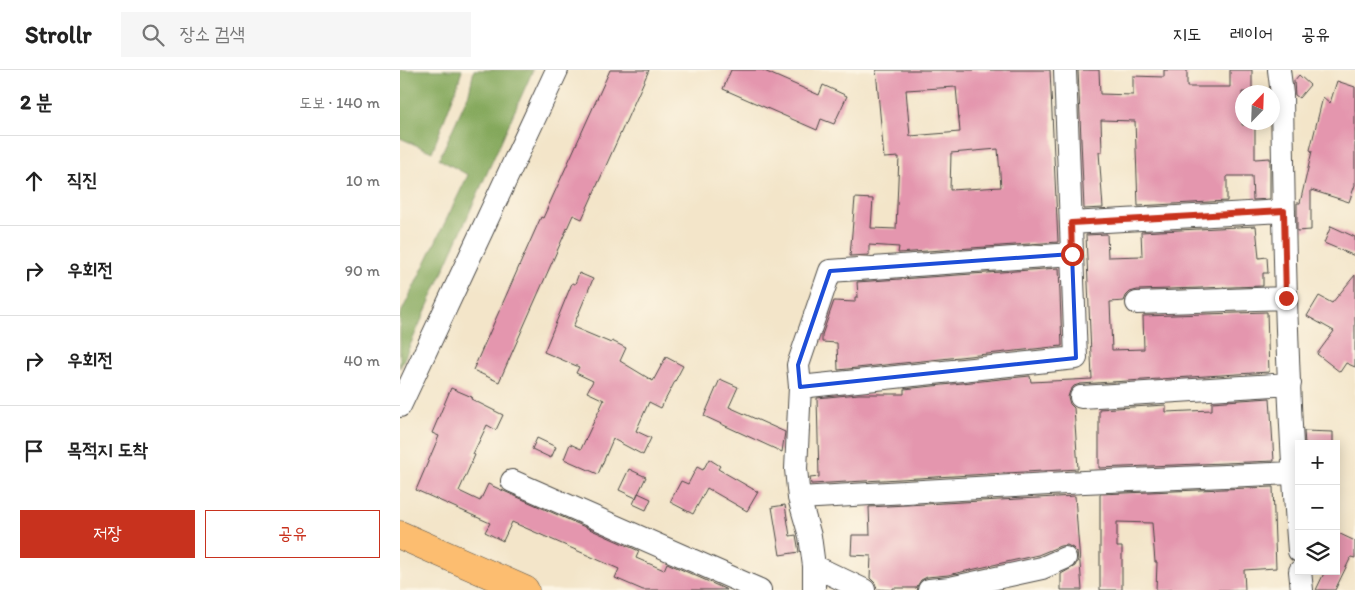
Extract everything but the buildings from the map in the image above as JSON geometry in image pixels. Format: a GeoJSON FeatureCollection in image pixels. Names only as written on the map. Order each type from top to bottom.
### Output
{"type":"FeatureCollection","features":[{"type":"Feature","properties":{"kind":"main road"},"geometry":{"type":"LineString","coordinates":[[400,535],[525,590]]}},
{"type":"Feature","properties":{"kind":"street"},"geometry":{"type":"LineString","coordinates":[[400,406],[557,70]]}},
{"type":"Feature","properties":{"kind":"street"},"geometry":{"type":"LineString","coordinates":[[800,387],[1076,358],[1065,70]]}},
{"type":"Feature","properties":{"kind":"street"},"geometry":{"type":"LineString","coordinates":[[1279,70],[1282,94],[1286,298],[1293,473],[1297,530]]}},
{"type":"Feature","properties":{"kind":"street"},"geometry":{"type":"LineString","coordinates":[[1071,223],[1284,211]]}},
{"type":"Feature","properties":{"kind":"street"},"geometry":{"type":"LineString","coordinates":[[814,590],[814,566],[810,536],[799,498],[796,469],[800,387],[798,365],[830,271],[1072,254]]}},
{"type":"Feature","properties":{"kind":"street"},"geometry":{"type":"LineString","coordinates":[[1137,303],[1286,298]]}},
{"type":"Feature","properties":{"kind":"street"},"geometry":{"type":"LineString","coordinates":[[1081,397],[1290,384]]}},
{"type":"Feature","properties":{"kind":"street"},"geometry":{"type":"LineString","coordinates":[[799,498],[1293,473]]}},
{"type":"Feature","properties":{"kind":"street"},"geometry":{"type":"LineString","coordinates":[[512,481],[760,590]]}},
{"type":"Feature","properties":{"kind":"street"},"geometry":{"type":"LineString","coordinates":[[929,590],[950,588],[1042,568],[1065,558]]}},
{"type":"Feature","properties":{"kind":"street"},"geometry":{"type":"LineString","coordinates":[[814,566],[864,590]]}},
{"type":"Feature","properties":{"kind":"street"},"geometry":{"type":"LineString","coordinates":[[1300,575],[1302,590]]}},
{"type":"Feature","properties":{"kind":"highlighted area"},"geometry":{"type":"Polygon","coordinates":[[[1072,254],[1076,358],[800,387],[798,365],[830,271],[1072,254]]]}},
{"type":"Feature","properties":{"kind":"green space"},"geometry":{"type":"Polygon","coordinates":[[[400,70],[462,70],[432,152],[400,138],[400,70]]]}},
{"type":"Feature","properties":{"kind":"green space"},"geometry":{"type":"Polygon","coordinates":[[[474,70],[533,70],[400,368],[400,315],[468,175],[439,159],[469,93],[474,70]]]}},
{"type":"Feature","properties":{"kind":"route"},"geometry":{"type":"LineString","coordinates":[[1072,254],[1071,223],[1284,211],[1286,298]]}}]}
